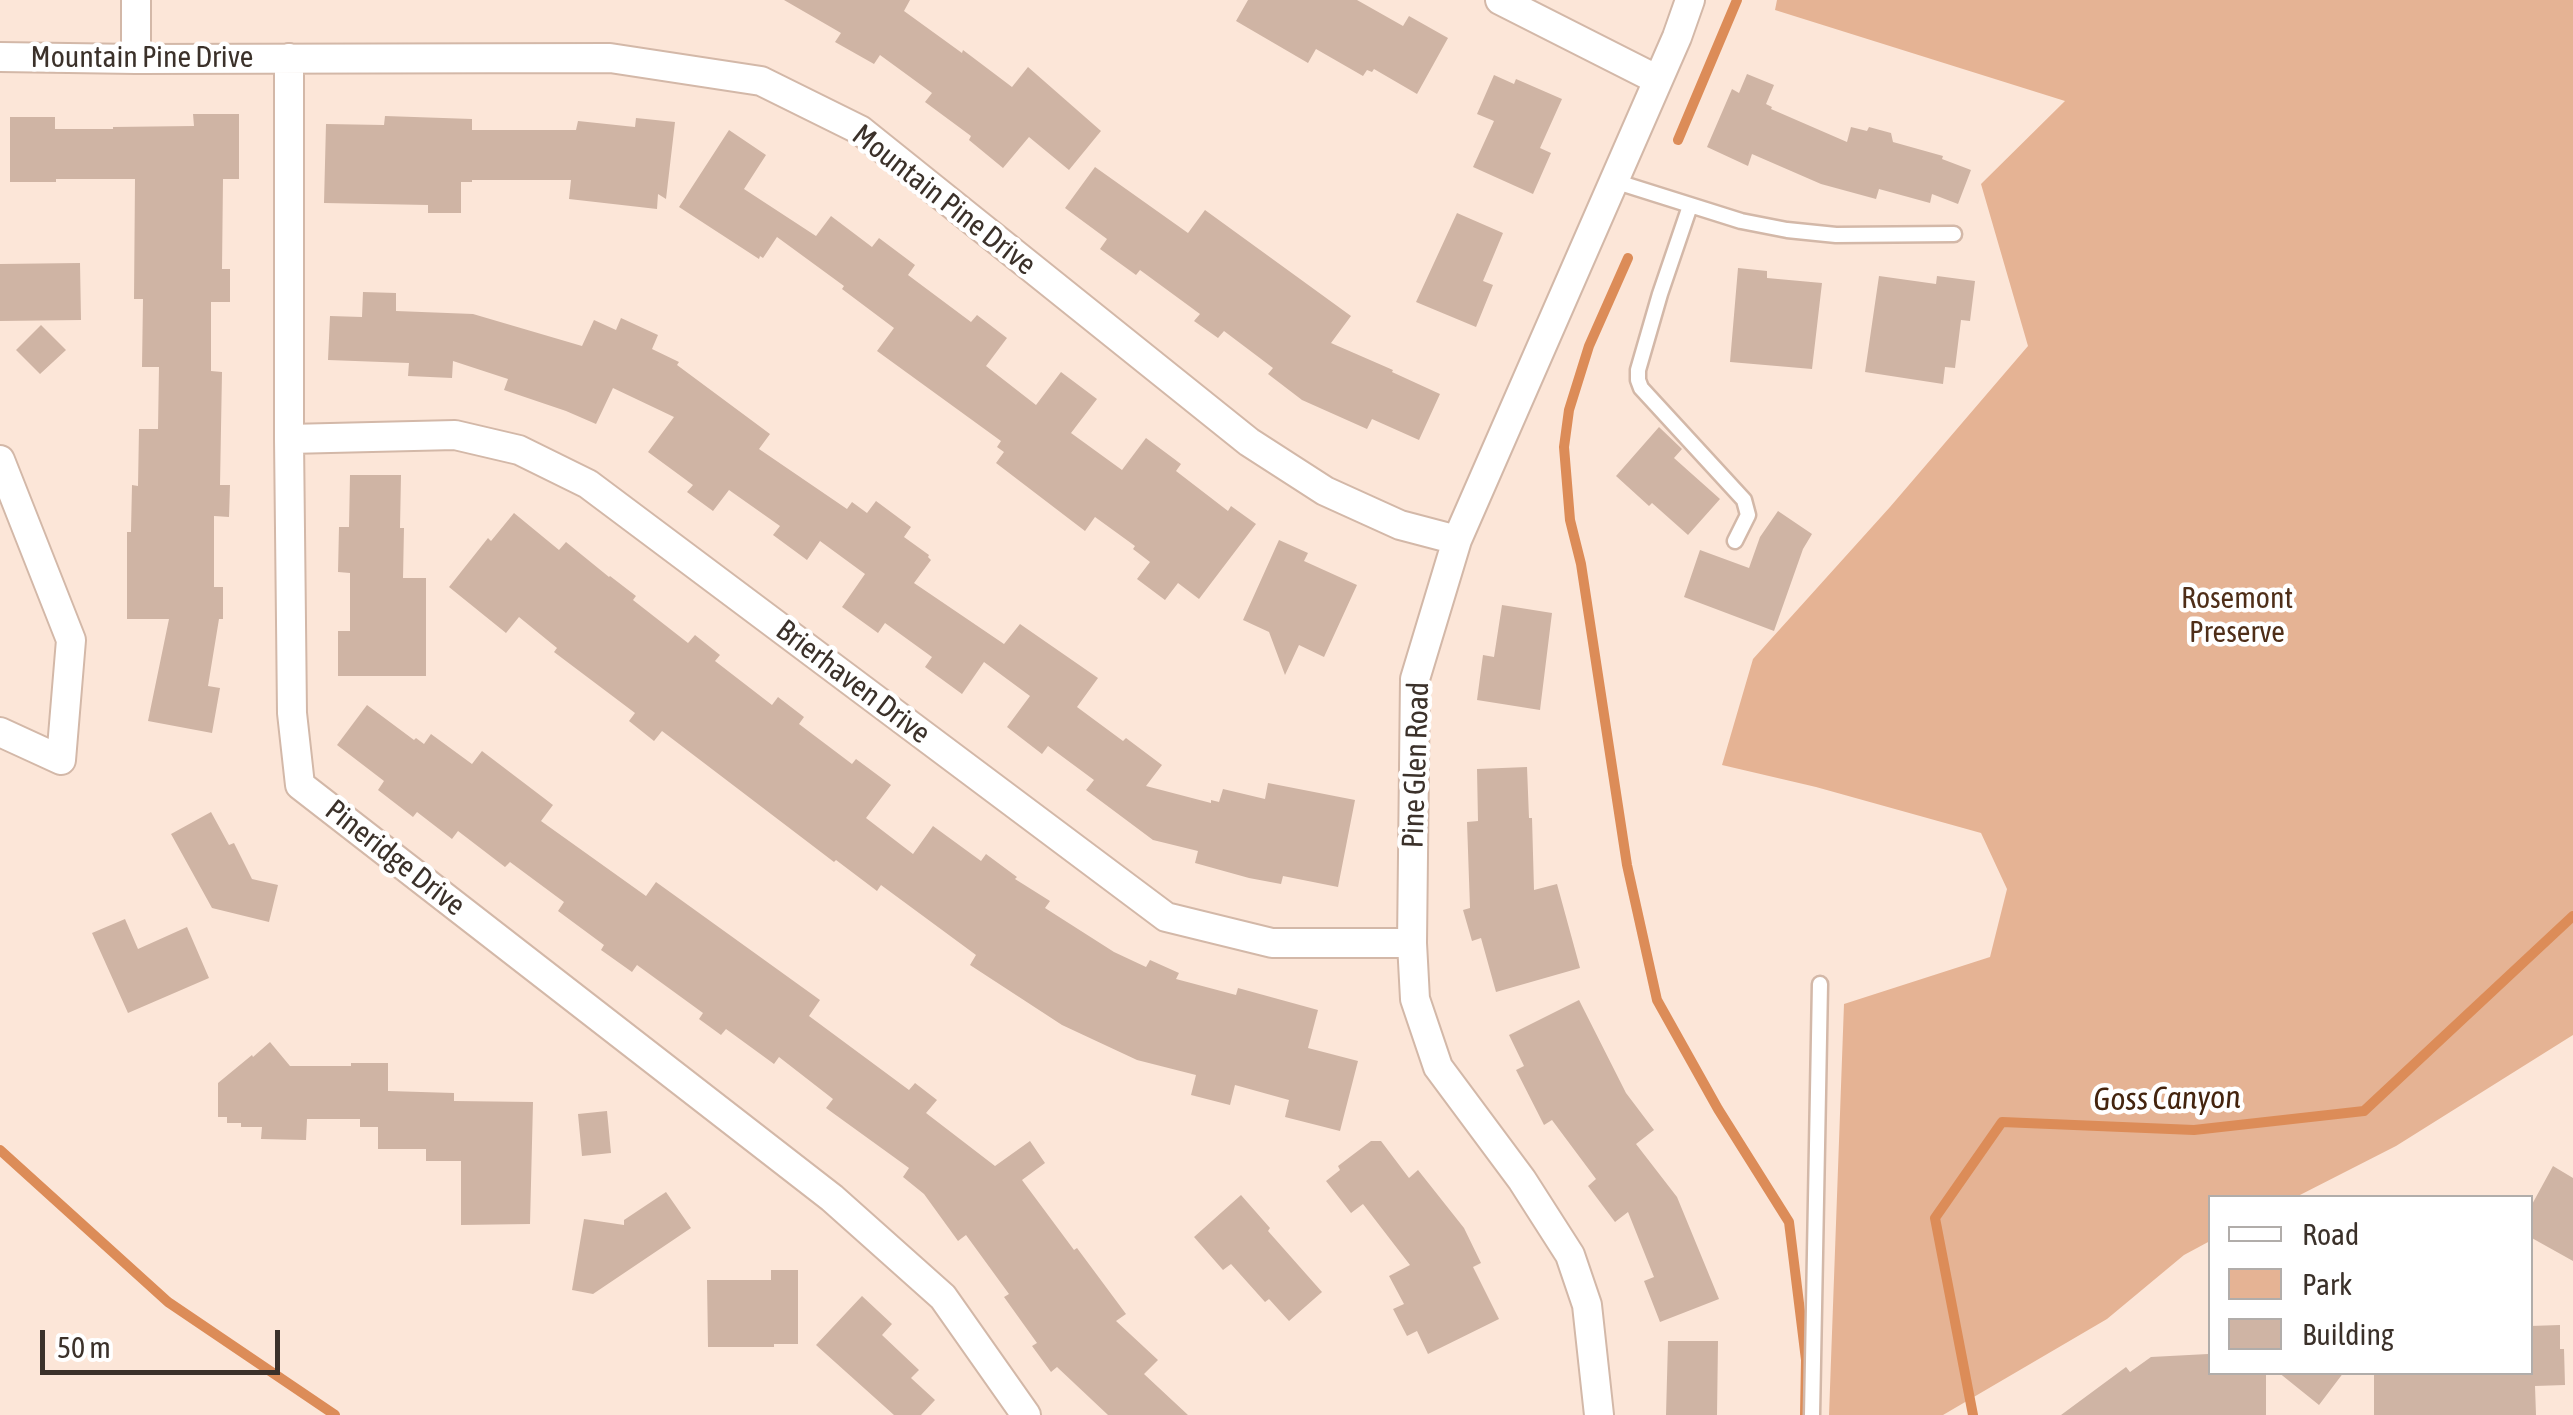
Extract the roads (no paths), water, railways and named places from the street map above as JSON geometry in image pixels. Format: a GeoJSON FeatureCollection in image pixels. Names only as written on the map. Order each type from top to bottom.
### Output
{"type":"FeatureCollection","features":[{"type":"Feature","properties":{"kind":"street"},"geometry":{"type":"LineString","coordinates":[[136,0],[136,60]]}},
{"type":"Feature","properties":{"kind":"street"},"geometry":{"type":"LineString","coordinates":[[1500,0],[1658,80]]}},
{"type":"Feature","properties":{"kind":"street","name":"Pine Glen Road"},"geometry":{"type":"LineString","coordinates":[[1599,1415],[1587,1305],[1570,1255],[1522,1180],[1438,1067],[1416,999],[1412,942],[1416,680],[1457,540],[1690,0]]}},
{"type":"Feature","properties":{"kind":"street","name":"Mountain Pine Drive"},"geometry":{"type":"LineString","coordinates":[[0,56],[136,60],[610,58],[761,81],[860,130],[1249,442],[1325,491],[1400,525],[1457,540]]}},
{"type":"Feature","properties":{"kind":"street","name":"Pineridge Drive"},"geometry":{"type":"LineString","coordinates":[[288,58],[292,714],[300,784],[832,1198],[943,1297],[1026,1415]]}},
{"type":"Feature","properties":{"kind":"street","name":"Brierhaven Drive"},"geometry":{"type":"LineString","coordinates":[[288,439],[455,435],[519,450],[588,484],[1166,916],[1272,942],[1412,942]]}},
{"type":"Feature","properties":{"kind":"street"},"geometry":{"type":"LineString","coordinates":[[0,460],[71,640],[61,760],[0,732]]}},
{"type":"Feature","properties":{"kind":"lane"},"geometry":{"type":"LineString","coordinates":[[1614,181],[1740,221],[1787,230],[1836,235],[1954,234]]}},
{"type":"Feature","properties":{"kind":"lane"},"geometry":{"type":"LineString","coordinates":[[1690,206],[1660,294],[1638,380],[1641,388],[1744,500],[1748,515],[1735,540]]}},
{"type":"Feature","properties":{"kind":"lane"},"geometry":{"type":"LineString","coordinates":[[1812,1415],[1820,984]]}},
{"type":"Feature","properties":{"kind":"waterway"},"geometry":{"type":"LineString","coordinates":[[1678,140],[1737,0]]}},
{"type":"Feature","properties":{"kind":"waterway"},"geometry":{"type":"LineString","coordinates":[[1628,258],[1589,346],[1569,410],[1564,447],[1570,520],[1581,564],[1627,865],[1657,1000],[1718,1109],[1789,1222],[1806,1360],[1805,1415]]}},
{"type":"Feature","properties":{"kind":"waterway","name":"Goss Canyon"},"geometry":{"type":"LineString","coordinates":[[1973,1415],[1935,1218],[2002,1122],[2194,1130],[2364,1111],[2573,916]]}},
{"type":"Feature","properties":{"kind":"waterway"},"geometry":{"type":"LineString","coordinates":[[0,1150],[168,1302],[335,1415]]}},
{"type":"Feature","properties":{"kind":"park label","name":"Rosemont Preserve"},"geometry":{"type":"Point","coordinates":[2237,616]}}]}
